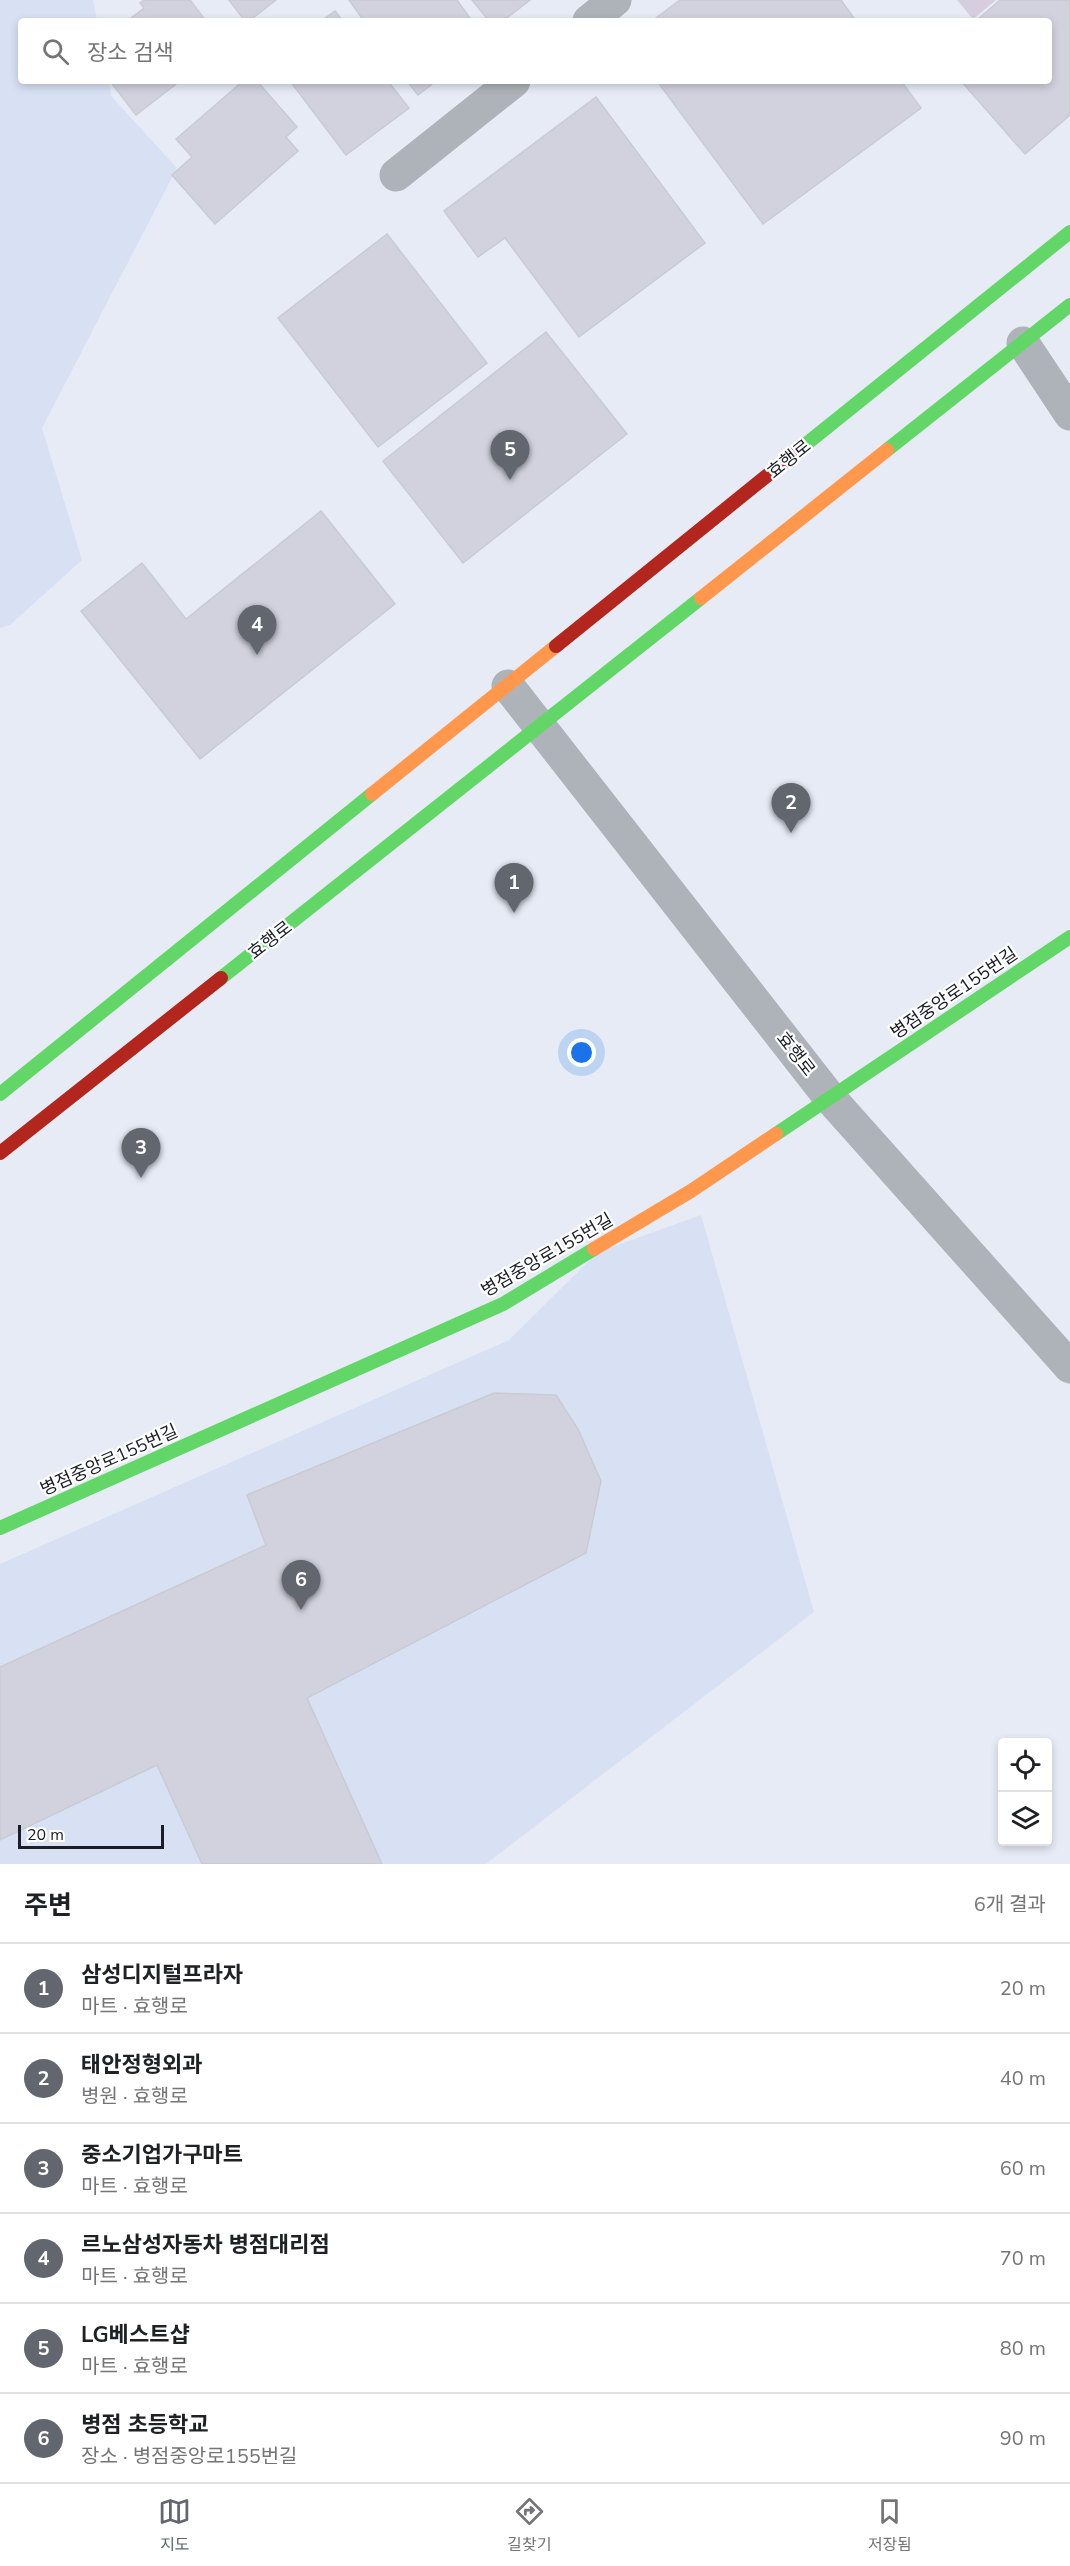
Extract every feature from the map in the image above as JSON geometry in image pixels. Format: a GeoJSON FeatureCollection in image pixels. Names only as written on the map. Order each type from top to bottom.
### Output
{"type":"FeatureCollection","features":[{"type":"Feature","properties":{"kind":"main road","name":"효행로"},"geometry":{"type":"LineString","coordinates":[[0,1094],[1070,232]]}},
{"type":"Feature","properties":{"kind":"main road","name":"효행로"},"geometry":{"type":"LineString","coordinates":[[0,1154],[1070,305]]}},
{"type":"Feature","properties":{"kind":"main road","name":"병점중앙로155번길"},"geometry":{"type":"LineString","coordinates":[[0,1528],[503,1304],[691,1191],[1070,937]]}},
{"type":"Feature","properties":{"kind":"street"},"geometry":{"type":"LineString","coordinates":[[593,18],[615,0]]}},
{"type":"Feature","properties":{"kind":"street"},"geometry":{"type":"LineString","coordinates":[[396,175],[510,84]]}},
{"type":"Feature","properties":{"kind":"street"},"geometry":{"type":"LineString","coordinates":[[1023,343],[1070,414]]}},
{"type":"Feature","properties":{"kind":"street","name":"효행로"},"geometry":{"type":"LineString","coordinates":[[508,686],[830,1098],[1070,1367]]}},
{"type":"Feature","properties":{"kind":"shaded area"},"geometry":{"type":"Polygon","coordinates":[[[0,0],[93,0],[96,18],[18,18],[18,84],[109,84],[111,96],[177,168],[42,428],[82,560],[10,625],[0,628],[0,0]]]}},
{"type":"Feature","properties":{"kind":"shaded area"},"geometry":{"type":"Polygon","coordinates":[[[957,0],[996,0],[974,18],[957,0]]]}},
{"type":"Feature","properties":{"kind":"shaded area"},"geometry":{"type":"Polygon","coordinates":[[[701,1215],[814,1612],[486,1864],[0,1864],[0,1564],[509,1340],[598,1252],[701,1215]]]}},
{"type":"Feature","properties":{"kind":"building"},"geometry":{"type":"Polygon","coordinates":[[[144,0],[190,0],[204,18],[131,18],[144,8],[140,3],[144,0]]]}},
{"type":"Feature","properties":{"kind":"building"},"geometry":{"type":"Polygon","coordinates":[[[229,0],[276,0],[253,18],[243,18],[229,0]]]}},
{"type":"Feature","properties":{"kind":"building"},"geometry":{"type":"Polygon","coordinates":[[[349,0],[457,0],[470,18],[362,18],[349,0]]]}},
{"type":"Feature","properties":{"kind":"building"},"geometry":{"type":"Polygon","coordinates":[[[472,0],[530,0],[507,18],[487,18],[472,0]]]}},
{"type":"Feature","properties":{"kind":"building"},"geometry":{"type":"Polygon","coordinates":[[[680,0],[841,0],[854,18],[656,18],[680,0]]]}},
{"type":"Feature","properties":{"kind":"building"},"geometry":{"type":"Polygon","coordinates":[[[1000,0],[1070,0],[1070,115],[1025,154],[964,84],[1052,84],[1052,18],[979,18],[1000,0]]]}},
{"type":"Feature","properties":{"kind":"building"},"geometry":{"type":"Polygon","coordinates":[[[335,11],[341,18],[325,18],[335,11]]]}},
{"type":"Feature","properties":{"kind":"building"},"geometry":{"type":"Polygon","coordinates":[[[112,84],[176,84],[136,115],[112,84]]]}},
{"type":"Feature","properties":{"kind":"building"},"geometry":{"type":"Polygon","coordinates":[[[240,84],[260,84],[297,127],[286,137],[298,151],[215,224],[172,175],[192,157],[176,139],[240,84]]]}},
{"type":"Feature","properties":{"kind":"building"},"geometry":{"type":"Polygon","coordinates":[[[292,84],[390,84],[409,108],[346,155],[292,84]]]}},
{"type":"Feature","properties":{"kind":"building"},"geometry":{"type":"Polygon","coordinates":[[[409,84],[432,84],[418,95],[409,84]]]}},
{"type":"Feature","properties":{"kind":"building"},"geometry":{"type":"Polygon","coordinates":[[[659,84],[903,84],[921,108],[763,224],[659,84]]]}},
{"type":"Feature","properties":{"kind":"building"},"geometry":{"type":"Polygon","coordinates":[[[596,97],[705,243],[579,337],[505,238],[478,257],[444,211],[596,97]]]}},
{"type":"Feature","properties":{"kind":"building"},"geometry":{"type":"Polygon","coordinates":[[[387,234],[487,363],[378,447],[278,318],[387,234]]]}},
{"type":"Feature","properties":{"kind":"building"},"geometry":{"type":"Polygon","coordinates":[[[546,332],[627,434],[463,563],[383,461],[546,332]]]}},
{"type":"Feature","properties":{"kind":"building"},"geometry":{"type":"Polygon","coordinates":[[[321,511],[395,604],[200,759],[81,611],[142,563],[186,619],[321,511]]]}},
{"type":"Feature","properties":{"kind":"building"},"geometry":{"type":"Polygon","coordinates":[[[494,1393],[556,1395],[578,1429],[601,1481],[586,1553],[307,1698],[382,1864],[202,1864],[157,1765],[0,1840],[0,1667],[266,1545],[247,1495],[494,1393]]]}},
{"type":"Feature","properties":{"kind":"traffic: fast"},"geometry":{"type":"LineString","coordinates":[[800,449],[1070,232]]}},
{"type":"Feature","properties":{"kind":"traffic: fast"},"geometry":{"type":"LineString","coordinates":[[887,450],[1070,305]]}},
{"type":"Feature","properties":{"kind":"traffic: fast"},"geometry":{"type":"LineString","coordinates":[[221,978],[701,598]]}},
{"type":"Feature","properties":{"kind":"traffic: fast"},"geometry":{"type":"LineString","coordinates":[[0,1094],[372,794]]}},
{"type":"Feature","properties":{"kind":"traffic: fast"},"geometry":{"type":"LineString","coordinates":[[776,1134],[1070,937]]}},
{"type":"Feature","properties":{"kind":"traffic: fast"},"geometry":{"type":"LineString","coordinates":[[0,1528],[503,1304],[594,1249]]}},
{"type":"Feature","properties":{"kind":"traffic: slow"},"geometry":{"type":"LineString","coordinates":[[701,598],[887,450]]}},
{"type":"Feature","properties":{"kind":"traffic: slow"},"geometry":{"type":"LineString","coordinates":[[372,794],[556,646]]}},
{"type":"Feature","properties":{"kind":"traffic: slow"},"geometry":{"type":"LineString","coordinates":[[594,1249],[691,1191],[776,1134]]}},
{"type":"Feature","properties":{"kind":"traffic: jam"},"geometry":{"type":"LineString","coordinates":[[556,646],[800,449]]}},
{"type":"Feature","properties":{"kind":"traffic: jam"},"geometry":{"type":"LineString","coordinates":[[0,1153],[221,978]]}},
{"type":"Feature","properties":{"kind":"place","name":"LG베스트샵"},"geometry":{"type":"Point","coordinates":[510,480]}},
{"type":"Feature","properties":{"kind":"place","name":"르노삼성자동차 병점대리점"},"geometry":{"type":"Point","coordinates":[257,655]}},
{"type":"Feature","properties":{"kind":"place","name":"태안정형외과"},"geometry":{"type":"Point","coordinates":[791,833]}},
{"type":"Feature","properties":{"kind":"place","name":"삼성디지털프라자"},"geometry":{"type":"Point","coordinates":[514,913]}},
{"type":"Feature","properties":{"kind":"place","name":"중소기업가구마트"},"geometry":{"type":"Point","coordinates":[141,1178]}},
{"type":"Feature","properties":{"kind":"place","name":"병점 초등학교"},"geometry":{"type":"Point","coordinates":[301,1610]}}]}
